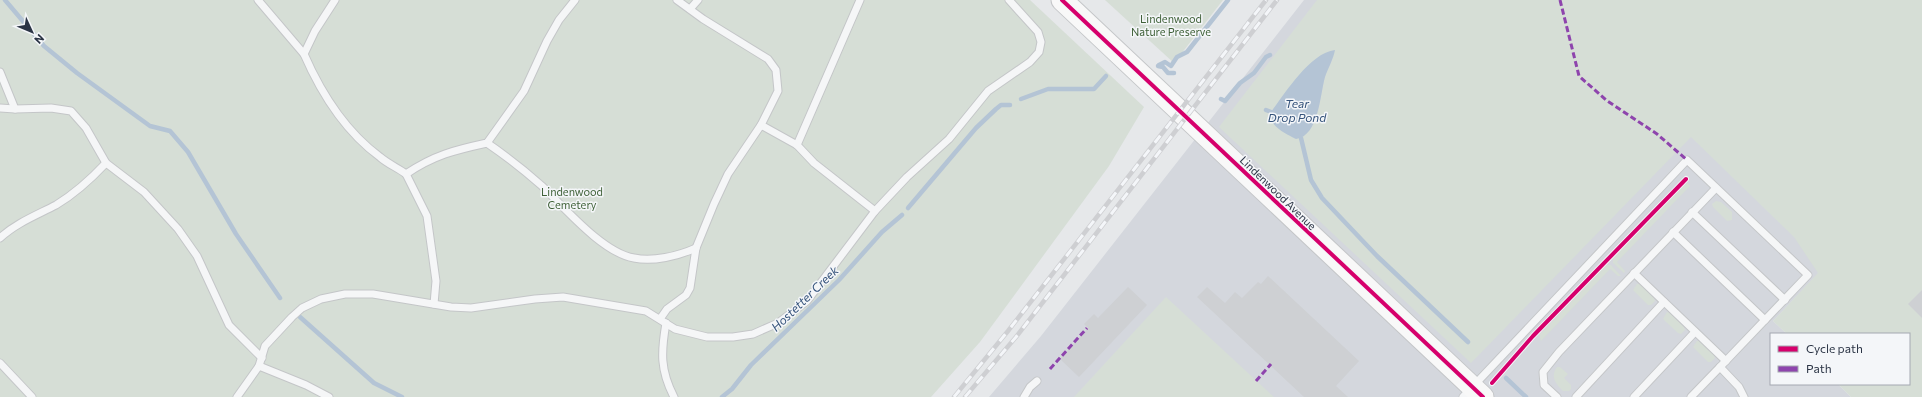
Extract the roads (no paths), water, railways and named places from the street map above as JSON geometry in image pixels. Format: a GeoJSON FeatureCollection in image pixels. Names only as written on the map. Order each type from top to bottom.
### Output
{"type":"FeatureCollection","features":[{"type":"Feature","properties":{"kind":"street","name":"Lindenwood Avenue"},"geometry":{"type":"LineString","coordinates":[[1062,0],[1473,394]]}},
{"type":"Feature","properties":{"kind":"lane"},"geometry":{"type":"LineString","coordinates":[[258,0],[304,54],[323,93],[347,123],[380,157],[406,174],[427,216],[436,281],[434,304]]}},
{"type":"Feature","properties":{"kind":"lane"},"geometry":{"type":"LineString","coordinates":[[304,54],[315,31],[336,0]]}},
{"type":"Feature","properties":{"kind":"lane"},"geometry":{"type":"LineString","coordinates":[[406,174],[426,161],[457,150],[487,143],[524,91],[547,41],[559,20],[575,0]]}},
{"type":"Feature","properties":{"kind":"lane"},"geometry":{"type":"LineString","coordinates":[[674,397],[667,383],[662,357],[663,321],[667,309],[686,295],[690,288],[696,248],[728,174],[761,125],[778,91],[776,70],[768,59],[703,19],[678,0]]}},
{"type":"Feature","properties":{"kind":"lane"},"geometry":{"type":"LineString","coordinates":[[690,9],[698,0]]}},
{"type":"Feature","properties":{"kind":"lane"},"geometry":{"type":"LineString","coordinates":[[797,145],[860,0]]}},
{"type":"Feature","properties":{"kind":"lane"},"geometry":{"type":"LineString","coordinates":[[237,397],[259,366],[265,346],[302,308],[321,299],[356,293],[451,307],[471,308],[535,299],[563,298],[646,311],[675,329],[707,337],[724,338],[753,334],[778,323],[807,301],[875,211],[907,177],[949,139],[988,91],[1030,62],[1039,52],[1041,42],[1038,32],[1009,0]]}},
{"type":"Feature","properties":{"kind":"lane"},"geometry":{"type":"LineString","coordinates":[[0,72],[15,109]]}},
{"type":"Feature","properties":{"kind":"lane"},"geometry":{"type":"LineString","coordinates":[[0,108],[51,108],[71,111],[86,128],[106,163],[144,192],[178,229],[197,256],[229,325],[262,358]]}},
{"type":"Feature","properties":{"kind":"lane"},"geometry":{"type":"LineString","coordinates":[[761,125],[797,145],[814,163],[875,211]]}},
{"type":"Feature","properties":{"kind":"lane"},"geometry":{"type":"LineString","coordinates":[[487,143],[508,157],[541,185],[608,248],[633,258],[646,259],[683,254],[696,248]]}},
{"type":"Feature","properties":{"kind":"lane"},"geometry":{"type":"LineString","coordinates":[[1473,394],[1686,160],[1808,275],[1691,397]]}},
{"type":"Feature","properties":{"kind":"lane"},"geometry":{"type":"LineString","coordinates":[[0,238],[10,229],[57,204],[85,186],[106,163]]}},
{"type":"Feature","properties":{"kind":"lane"},"geometry":{"type":"LineString","coordinates":[[1557,397],[1544,385],[1543,372],[1559,352],[1716,188]]}},
{"type":"Feature","properties":{"kind":"lane"},"geometry":{"type":"LineString","coordinates":[[1692,212],[1785,300]]}},
{"type":"Feature","properties":{"kind":"lane"},"geometry":{"type":"LineString","coordinates":[[1673,232],[1765,320]]}},
{"type":"Feature","properties":{"kind":"lane"},"geometry":{"type":"LineString","coordinates":[[1634,273],[1726,361]]}},
{"type":"Feature","properties":{"kind":"lane"},"geometry":{"type":"LineString","coordinates":[[1576,397],[1664,302]]}},
{"type":"Feature","properties":{"kind":"lane"},"geometry":{"type":"LineString","coordinates":[[1634,397],[1695,332]]}},
{"type":"Feature","properties":{"kind":"lane"},"geometry":{"type":"LineString","coordinates":[[0,363],[32,397]]}},
{"type":"Feature","properties":{"kind":"lane"},"geometry":{"type":"LineString","coordinates":[[259,366],[306,385],[329,397]]}},
{"type":"Feature","properties":{"kind":"lane"},"geometry":{"type":"LineString","coordinates":[[1720,367],[1739,387],[1744,397]]}},
{"type":"Feature","properties":{"kind":"lane"},"geometry":{"type":"LineString","coordinates":[[1024,397],[1030,387],[1037,381]]}},
{"type":"Feature","properties":{"kind":"water","name":"Tear Drop Pond"},"geometry":{"type":"Polygon","coordinates":[[[1335,50],[1325,77],[1314,123],[1310,130],[1304,136],[1296,139],[1282,132],[1272,121],[1271,112],[1291,84],[1308,66],[1317,58],[1335,50]]]}},
{"type":"Feature","properties":{"kind":"waterway"},"geometry":{"type":"LineString","coordinates":[[5,0],[44,46],[77,73],[150,126],[170,131],[188,152],[236,234],[280,298]]}},
{"type":"Feature","properties":{"kind":"waterway"},"geometry":{"type":"LineString","coordinates":[[1159,65],[1165,62],[1171,66],[1177,57],[1187,52],[1228,0]]}},
{"type":"Feature","properties":{"kind":"waterway","name":"Hostetter Creek"},"geometry":{"type":"LineString","coordinates":[[1221,99],[1225,101],[1240,83],[1254,73],[1266,57],[1270,55]]}},
{"type":"Feature","properties":{"kind":"waterway","name":"Hostetter Creek"},"geometry":{"type":"LineString","coordinates":[[1158,66],[1163,67],[1168,73],[1174,73]]}},
{"type":"Feature","properties":{"kind":"waterway","name":"Hostetter Creek"},"geometry":{"type":"LineString","coordinates":[[1021,99],[1048,89],[1094,89],[1106,76]]}},
{"type":"Feature","properties":{"kind":"waterway","name":"Hostetter Creek"},"geometry":{"type":"LineString","coordinates":[[908,208],[976,128],[1001,105],[1010,105]]}},
{"type":"Feature","properties":{"kind":"waterway"},"geometry":{"type":"LineString","coordinates":[[1266,110],[1271,112]]}},
{"type":"Feature","properties":{"kind":"waterway"},"geometry":{"type":"LineString","coordinates":[[1301,138],[1311,180],[1322,198],[1377,256],[1468,342]]}},
{"type":"Feature","properties":{"kind":"waterway","name":"Hostetter Creek"},"geometry":{"type":"LineString","coordinates":[[722,397],[732,389],[751,365],[839,280],[882,232],[902,215]]}},
{"type":"Feature","properties":{"kind":"waterway"},"geometry":{"type":"LineString","coordinates":[[300,317],[374,383],[402,397]]}},
{"type":"Feature","properties":{"kind":"waterway"},"geometry":{"type":"LineString","coordinates":[[1506,378],[1526,397]]}},
{"type":"Feature","properties":{"kind":"railway"},"geometry":{"type":"LineString","coordinates":[[954,397],[1008,331],[1266,0]]}},
{"type":"Feature","properties":{"kind":"railway"},"geometry":{"type":"LineString","coordinates":[[965,397],[1016,337],[1277,0]]}},
{"type":"Feature","properties":{"kind":"park label","name":"Lindenwood Nature Preserve"},"geometry":{"type":"Point","coordinates":[1171,25]}},
{"type":"Feature","properties":{"kind":"park label","name":"Lindenwood Cemetery"},"geometry":{"type":"Point","coordinates":[572,198]}}]}
